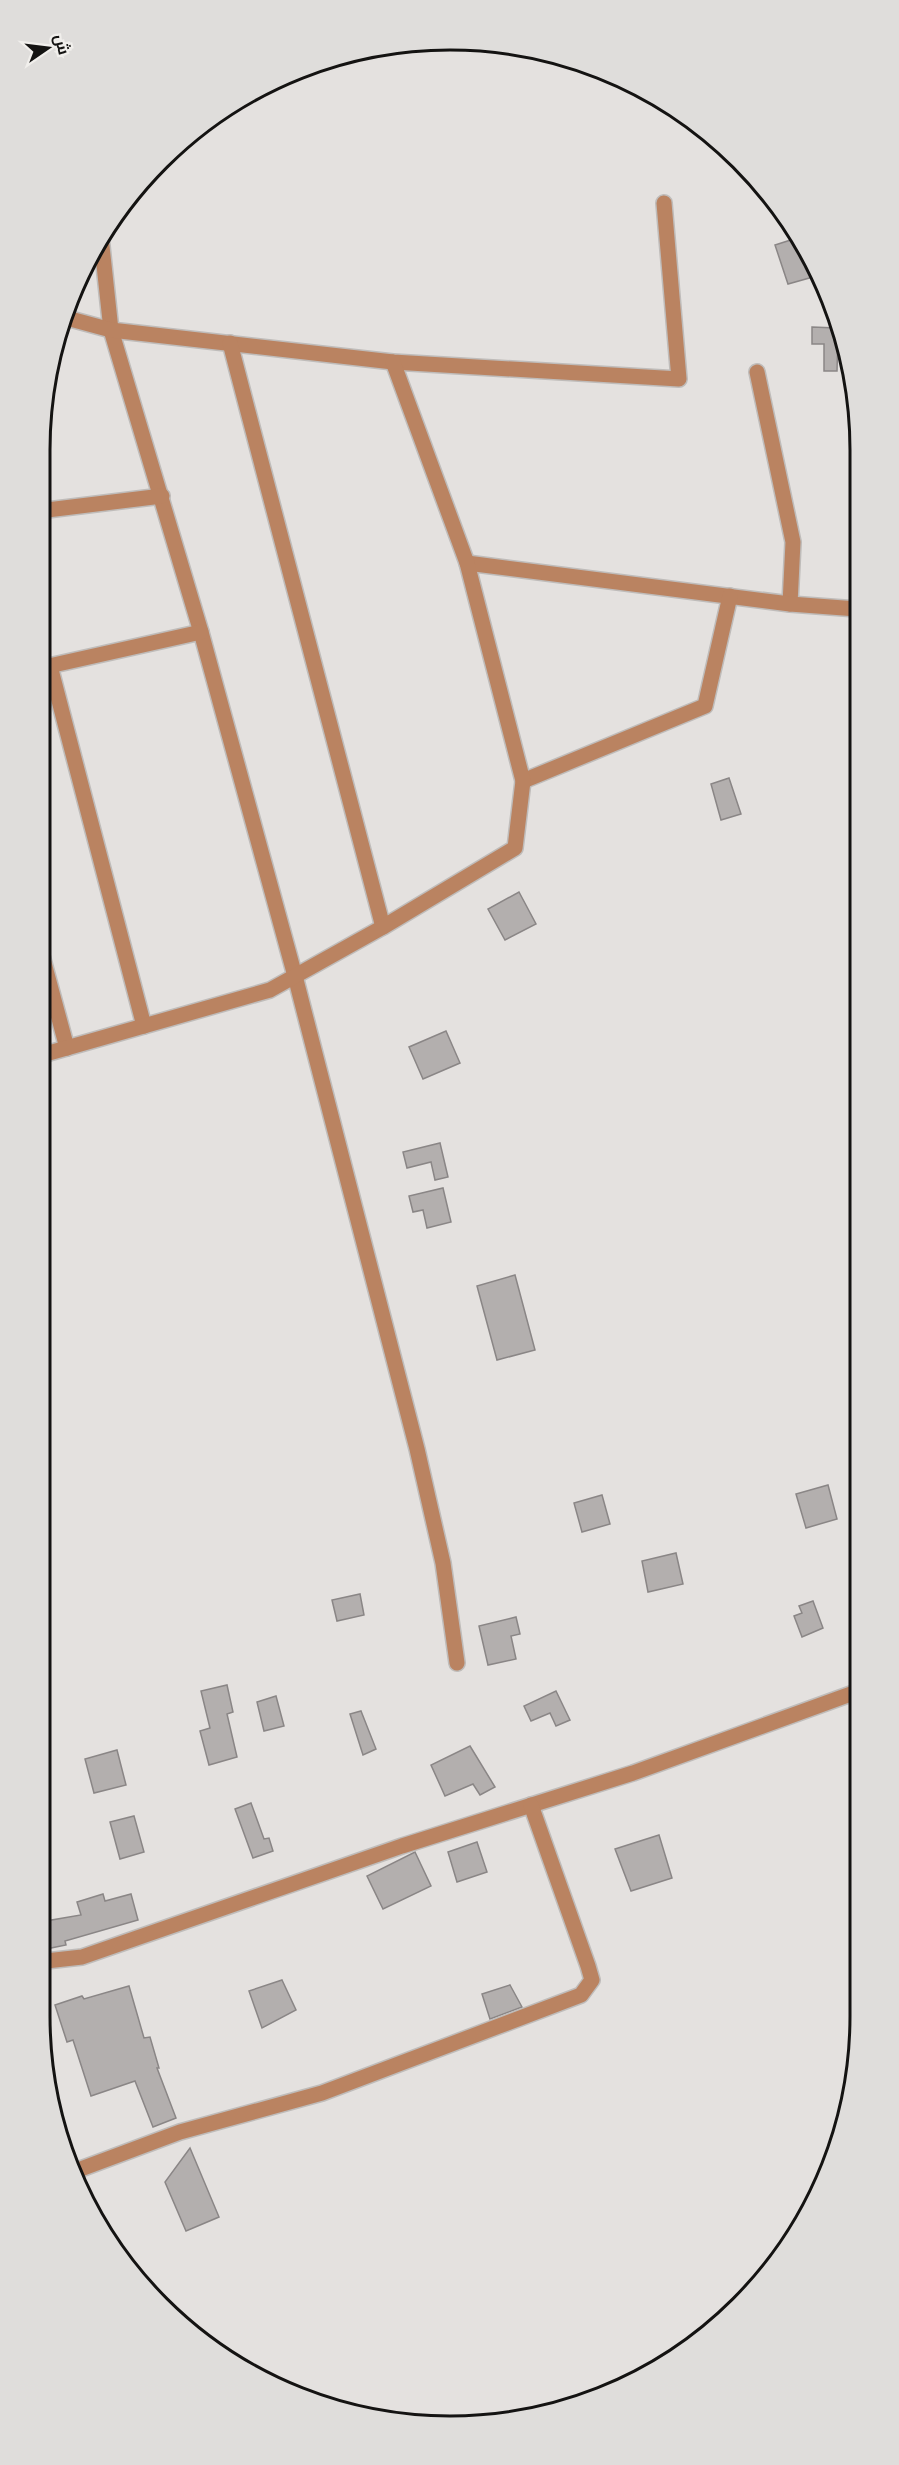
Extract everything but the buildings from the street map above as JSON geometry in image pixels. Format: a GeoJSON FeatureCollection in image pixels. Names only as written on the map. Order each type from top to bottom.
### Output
{"type":"FeatureCollection","features":[{"type":"Feature","properties":{"kind":"street"},"geometry":{"type":"LineString","coordinates":[[72,319],[111,330],[393,362],[680,379],[664,203]]}},
{"type":"Feature","properties":{"kind":"street"},"geometry":{"type":"LineString","coordinates":[[102,252],[111,330],[201,632],[295,976],[417,1449],[443,1563],[457,1663]]}},
{"type":"Feature","properties":{"kind":"street"},"geometry":{"type":"LineString","coordinates":[[230,343],[383,927]]}},
{"type":"Feature","properties":{"kind":"street"},"geometry":{"type":"LineString","coordinates":[[50,1053],[270,990],[383,927],[515,848],[523,781],[467,563],[393,362]]}},
{"type":"Feature","properties":{"kind":"street"},"geometry":{"type":"LineString","coordinates":[[757,372],[793,542],[790,604]]}},
{"type":"Feature","properties":{"kind":"street"},"geometry":{"type":"LineString","coordinates":[[50,510],[162,496]]}},
{"type":"Feature","properties":{"kind":"street"},"geometry":{"type":"LineString","coordinates":[[467,563],[790,604],[850,608]]}},
{"type":"Feature","properties":{"kind":"street"},"geometry":{"type":"LineString","coordinates":[[523,781],[705,706],[730,596]]}},
{"type":"Feature","properties":{"kind":"street"},"geometry":{"type":"LineString","coordinates":[[50,666],[201,632]]}},
{"type":"Feature","properties":{"kind":"street"},"geometry":{"type":"LineString","coordinates":[[50,685],[144,1026]]}},
{"type":"Feature","properties":{"kind":"street"},"geometry":{"type":"LineString","coordinates":[[50,985],[67,1048]]}},
{"type":"Feature","properties":{"kind":"street"},"geometry":{"type":"LineString","coordinates":[[50,1960],[82,1956],[402,1846],[633,1773],[850,1694]]}},
{"type":"Feature","properties":{"kind":"street"},"geometry":{"type":"LineString","coordinates":[[80,2169],[180,2132],[322,2093],[581,1995],[592,1980],[531,1805]]}}]}
